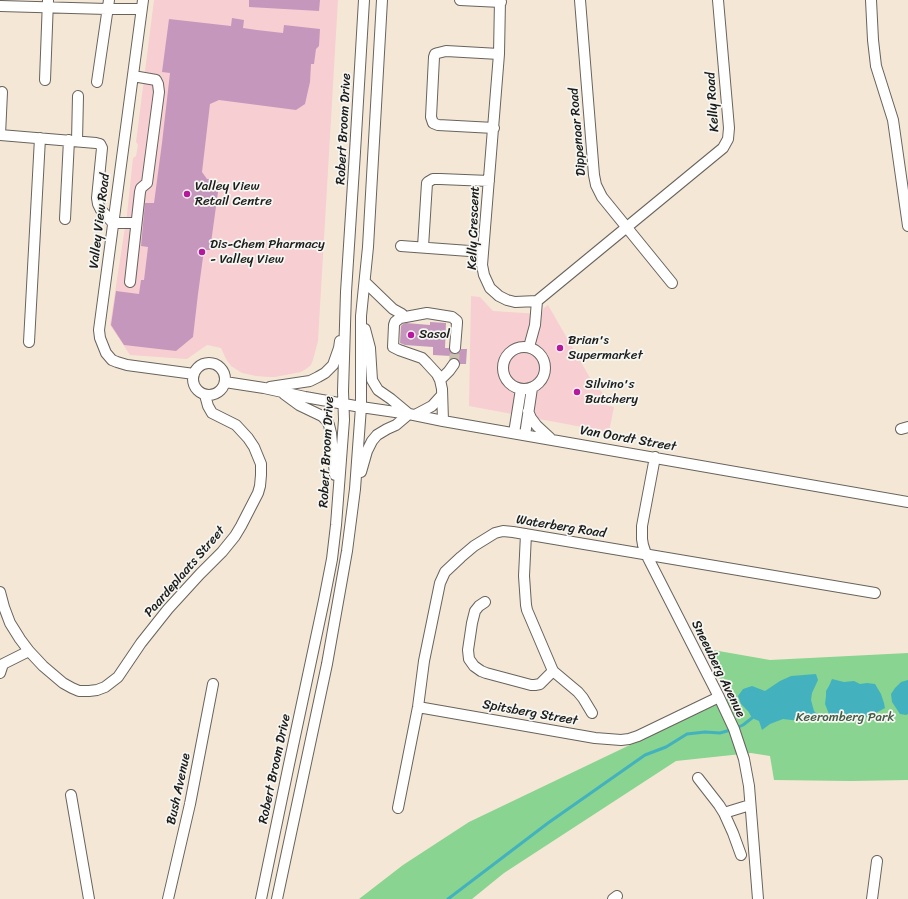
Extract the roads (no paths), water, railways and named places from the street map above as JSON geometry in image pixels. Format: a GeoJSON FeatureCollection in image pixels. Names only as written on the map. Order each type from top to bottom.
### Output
{"type":"FeatureCollection","features":[{"type":"Feature","properties":{"kind":"street","name":"Robert Broom Drive"},"geometry":{"type":"LineString","coordinates":[[261,899],[332,559],[344,420],[343,390],[346,292],[364,0]]}},
{"type":"Feature","properties":{"kind":"street"},"geometry":{"type":"LineString","coordinates":[[277,899],[327,664],[347,551],[355,489],[361,407],[362,316],[382,0]]}},
{"type":"Feature","properties":{"kind":"street"},"geometry":{"type":"LineString","coordinates":[[460,0],[501,1]]}},
{"type":"Feature","properties":{"kind":"street","name":"Dippenaar Road"},"geometry":{"type":"LineString","coordinates":[[580,0],[595,181],[598,191],[672,283]]}},
{"type":"Feature","properties":{"kind":"street","name":"Kelly Road"},"geometry":{"type":"LineString","coordinates":[[627,228],[723,148],[727,142],[729,128],[718,0]]}},
{"type":"Feature","properties":{"kind":"street"},"geometry":{"type":"LineString","coordinates":[[871,0],[876,66],[893,120],[908,226]]}},
{"type":"Feature","properties":{"kind":"street","name":"Kelly Crescent"},"geometry":{"type":"LineString","coordinates":[[501,1],[494,128],[488,181],[482,265],[487,284],[495,294],[515,302],[537,301]]}},
{"type":"Feature","properties":{"kind":"street"},"geometry":{"type":"LineString","coordinates":[[45,80],[48,4]]}},
{"type":"Feature","properties":{"kind":"street"},"geometry":{"type":"LineString","coordinates":[[0,6],[48,4],[142,4]]}},
{"type":"Feature","properties":{"kind":"street","name":"Valley View Road"},"geometry":{"type":"LineString","coordinates":[[142,4],[99,330],[100,338],[106,353],[112,360],[117,362],[127,365],[194,374]]}},
{"type":"Feature","properties":{"kind":"street"},"geometry":{"type":"LineString","coordinates":[[97,82],[108,5]]}},
{"type":"Feature","properties":{"kind":"street"},"geometry":{"type":"LineString","coordinates":[[494,128],[438,125],[433,123],[431,117],[434,57],[435,54],[446,51],[499,54]]}},
{"type":"Feature","properties":{"kind":"street"},"geometry":{"type":"LineString","coordinates":[[130,282],[140,192],[141,188],[147,183],[159,92],[156,80],[133,76]]}},
{"type":"Feature","properties":{"kind":"street"},"geometry":{"type":"LineString","coordinates":[[2,92],[0,135],[100,144],[97,202],[99,207],[113,223],[136,223]]}},
{"type":"Feature","properties":{"kind":"street"},"geometry":{"type":"LineString","coordinates":[[65,219],[78,96]]}},
{"type":"Feature","properties":{"kind":"street"},"geometry":{"type":"LineString","coordinates":[[29,342],[40,138]]}},
{"type":"Feature","properties":{"kind":"street"},"geometry":{"type":"LineString","coordinates":[[423,247],[428,182],[433,179],[488,181]]}},
{"type":"Feature","properties":{"kind":"street"},"geometry":{"type":"LineString","coordinates":[[529,347],[535,325],[537,301],[627,228]]}},
{"type":"Feature","properties":{"kind":"street"},"geometry":{"type":"LineString","coordinates":[[401,246],[483,252]]}},
{"type":"Feature","properties":{"kind":"street"},"geometry":{"type":"LineString","coordinates":[[365,282],[393,309],[402,315],[400,318]]}},
{"type":"Feature","properties":{"kind":"street"},"geometry":{"type":"LineString","coordinates":[[264,388],[310,380],[325,373],[333,365],[339,348],[346,292]]}},
{"type":"Feature","properties":{"kind":"street"},"geometry":{"type":"LineString","coordinates":[[443,421],[440,380],[437,374],[422,358],[393,347],[395,322],[400,318],[427,313],[452,317],[457,321],[455,348]]}},
{"type":"Feature","properties":{"kind":"street"},"geometry":{"type":"LineString","coordinates":[[362,316],[370,348],[372,380],[378,390],[412,414]]}},
{"type":"Feature","properties":{"kind":"street"},"geometry":{"type":"LineString","coordinates":[[529,347],[540,354],[545,366],[544,373],[538,384],[532,388],[521,389],[512,386],[507,381],[503,375],[503,362],[510,351],[516,348],[529,347]]}},
{"type":"Feature","properties":{"kind":"street"},"geometry":{"type":"LineString","coordinates":[[205,363],[216,364],[223,371],[225,382],[220,391],[215,394],[205,395],[196,389],[193,379],[194,374],[200,365],[205,363]]}},
{"type":"Feature","properties":{"kind":"street"},"geometry":{"type":"LineString","coordinates":[[440,380],[454,364]]}},
{"type":"Feature","properties":{"kind":"street"},"geometry":{"type":"LineString","coordinates":[[225,382],[344,404]]}},
{"type":"Feature","properties":{"kind":"street"},"geometry":{"type":"LineString","coordinates":[[525,434],[532,388]]}},
{"type":"Feature","properties":{"kind":"street"},"geometry":{"type":"LineString","coordinates":[[514,433],[521,389]]}},
{"type":"Feature","properties":{"kind":"street"},"geometry":{"type":"LineString","coordinates":[[281,392],[299,405],[322,416],[328,423],[331,433],[338,503]]}},
{"type":"Feature","properties":{"kind":"street","name":"Paardeplaats Street"},"geometry":{"type":"LineString","coordinates":[[0,592],[10,623],[29,651],[53,676],[79,691],[97,690],[111,683],[118,677],[168,609],[222,552],[235,536],[242,526],[258,493],[260,486],[261,464],[254,447],[236,425],[212,413],[205,395]]}},
{"type":"Feature","properties":{"kind":"street"},"geometry":{"type":"LineString","coordinates":[[355,489],[367,451],[377,435],[396,425],[412,414],[432,406],[442,395]]}},
{"type":"Feature","properties":{"kind":"street","name":"Van Oordt Street"},"geometry":{"type":"LineString","coordinates":[[344,404],[412,414],[443,421],[525,434],[908,502]]}},
{"type":"Feature","properties":{"kind":"street"},"geometry":{"type":"LineString","coordinates":[[528,411],[536,426],[552,439]]}},
{"type":"Feature","properties":{"kind":"street","name":"Sneeuberg Avenue"},"geometry":{"type":"LineString","coordinates":[[655,457],[642,526],[642,539],[646,554],[734,729],[744,759],[750,805],[758,899]]}},
{"type":"Feature","properties":{"kind":"street","name":"Waterberg Road"},"geometry":{"type":"LineString","coordinates":[[398,808],[418,707],[424,661],[442,577],[448,568],[461,556],[495,533],[507,531],[526,534],[875,593]]}},
{"type":"Feature","properties":{"kind":"street"},"geometry":{"type":"LineString","coordinates":[[526,534],[524,576],[526,608],[553,671],[583,698],[592,712]]}},
{"type":"Feature","properties":{"kind":"street"},"geometry":{"type":"LineString","coordinates":[[485,602],[475,611],[472,623],[468,650],[469,659],[474,666],[486,673],[531,685],[540,684],[553,671]]}},
{"type":"Feature","properties":{"kind":"street"},"geometry":{"type":"LineString","coordinates":[[0,673],[3,664],[29,651]]}},
{"type":"Feature","properties":{"kind":"street","name":"Bush Avenue"},"geometry":{"type":"LineString","coordinates":[[168,899],[190,804],[213,684]]}},
{"type":"Feature","properties":{"kind":"street","name":"Spitsberg Street"},"geometry":{"type":"LineString","coordinates":[[418,707],[595,738],[621,740],[638,736],[719,698]]}},
{"type":"Feature","properties":{"kind":"street"},"geometry":{"type":"LineString","coordinates":[[698,778],[724,813],[734,833],[741,855]]}},
{"type":"Feature","properties":{"kind":"street"},"geometry":{"type":"LineString","coordinates":[[72,795],[89,899]]}},
{"type":"Feature","properties":{"kind":"street"},"geometry":{"type":"LineString","coordinates":[[724,813],[750,805]]}},
{"type":"Feature","properties":{"kind":"street"},"geometry":{"type":"LineString","coordinates":[[872,899],[877,861]]}},
{"type":"Feature","properties":{"kind":"water"},"geometry":{"type":"Polygon","coordinates":[[[816,674],[818,680],[812,693],[811,700],[814,711],[818,715],[812,719],[800,721],[783,719],[770,724],[762,730],[759,721],[752,718],[741,704],[738,696],[743,689],[752,686],[765,691],[791,676],[816,674]]]}},
{"type":"Feature","properties":{"kind":"water"},"geometry":{"type":"Polygon","coordinates":[[[832,679],[844,682],[854,681],[860,684],[875,684],[881,694],[885,708],[866,717],[859,716],[849,720],[829,714],[825,704],[826,691],[832,679]]]}},
{"type":"Feature","properties":{"kind":"water"},"geometry":{"type":"Polygon","coordinates":[[[908,680],[908,714],[906,715],[900,714],[892,702],[891,694],[901,682],[908,680]]]}},
{"type":"Feature","properties":{"kind":"waterway"},"geometry":{"type":"LineString","coordinates":[[448,899],[548,823],[645,755],[666,747],[687,734],[705,732],[720,733],[743,725],[752,718]]}},
{"type":"Feature","properties":{"kind":"tunnel"},"geometry":{"type":"LineString","coordinates":[[454,364],[455,348]]}},
{"type":"Feature","properties":{"kind":"place","name":"Valley View Retail Centre"},"geometry":{"type":"Point","coordinates":[187,194]}},
{"type":"Feature","properties":{"kind":"place","name":"Dis-Chem Pharmacy - Valley View"},"geometry":{"type":"Point","coordinates":[202,252]}},
{"type":"Feature","properties":{"kind":"place","name":"Sasol"},"geometry":{"type":"Point","coordinates":[411,335]}},
{"type":"Feature","properties":{"kind":"place","name":"Brian's Supermarket"},"geometry":{"type":"Point","coordinates":[560,348]}},
{"type":"Feature","properties":{"kind":"place","name":"Silvino's Butchery"},"geometry":{"type":"Point","coordinates":[577,392]}},
{"type":"Feature","properties":{"kind":"park label","name":"Keeromberg Park"},"geometry":{"type":"Point","coordinates":[845,718]}}]}
